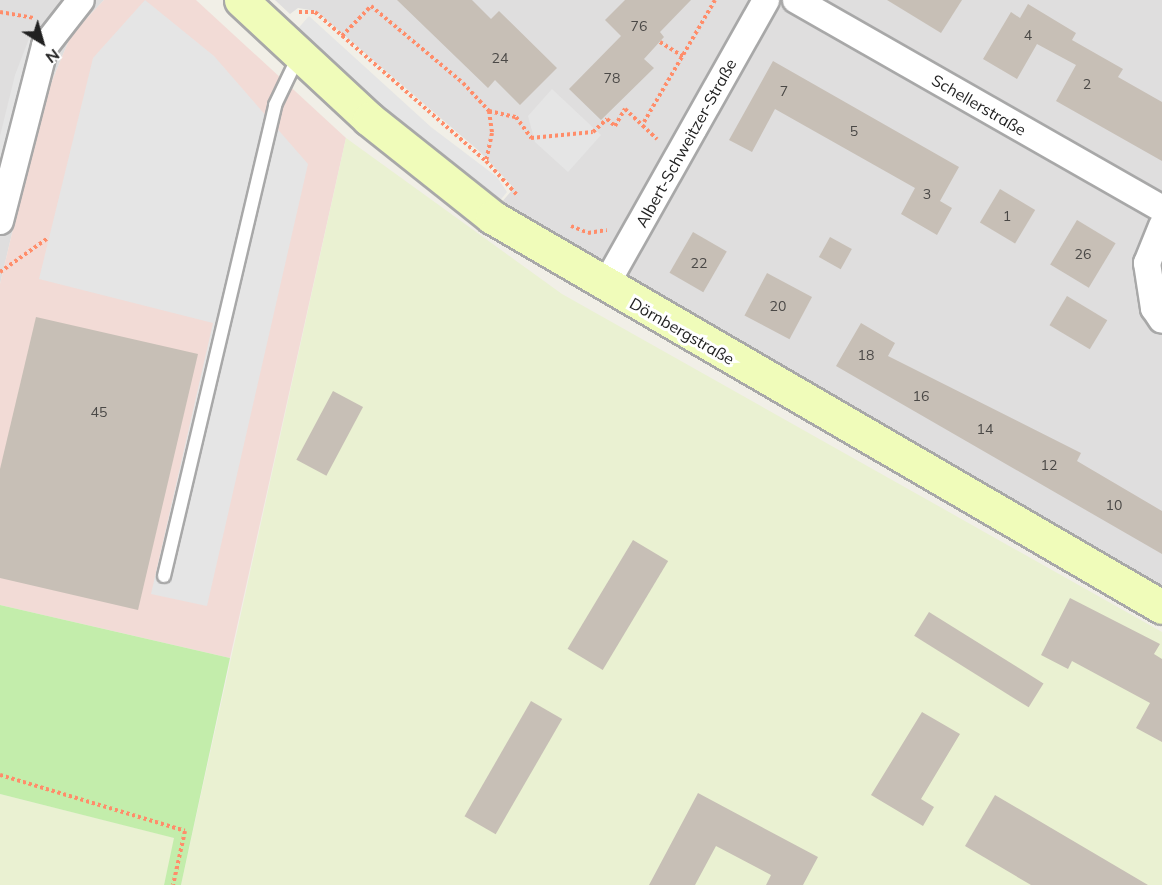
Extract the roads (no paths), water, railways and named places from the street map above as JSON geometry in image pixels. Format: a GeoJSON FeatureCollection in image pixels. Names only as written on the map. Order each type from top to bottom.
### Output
{"type":"FeatureCollection","features":[{"type":"Feature","properties":{"kind":"main road","name":"Dörnbergstraße"},"geometry":{"type":"LineString","coordinates":[[241,0],[438,177],[492,217],[605,286],[1162,607]]}},
{"type":"Feature","properties":{"kind":"street"},"geometry":{"type":"LineString","coordinates":[[0,221],[45,46],[61,22],[81,0]]}},
{"type":"Feature","properties":{"kind":"street","name":"Albert-Schweitzer-Straße"},"geometry":{"type":"LineString","coordinates":[[605,286],[766,0]]}},
{"type":"Feature","properties":{"kind":"street","name":"Schellerstraße"},"geometry":{"type":"LineString","coordinates":[[796,0],[1162,209]]}},
{"type":"Feature","properties":{"kind":"street"},"geometry":{"type":"LineString","coordinates":[[1162,226],[1147,263],[1154,308],[1162,320]]}},
{"type":"Feature","properties":{"kind":"lane"},"geometry":{"type":"LineString","coordinates":[[164,576],[275,105],[300,54]]}}]}
